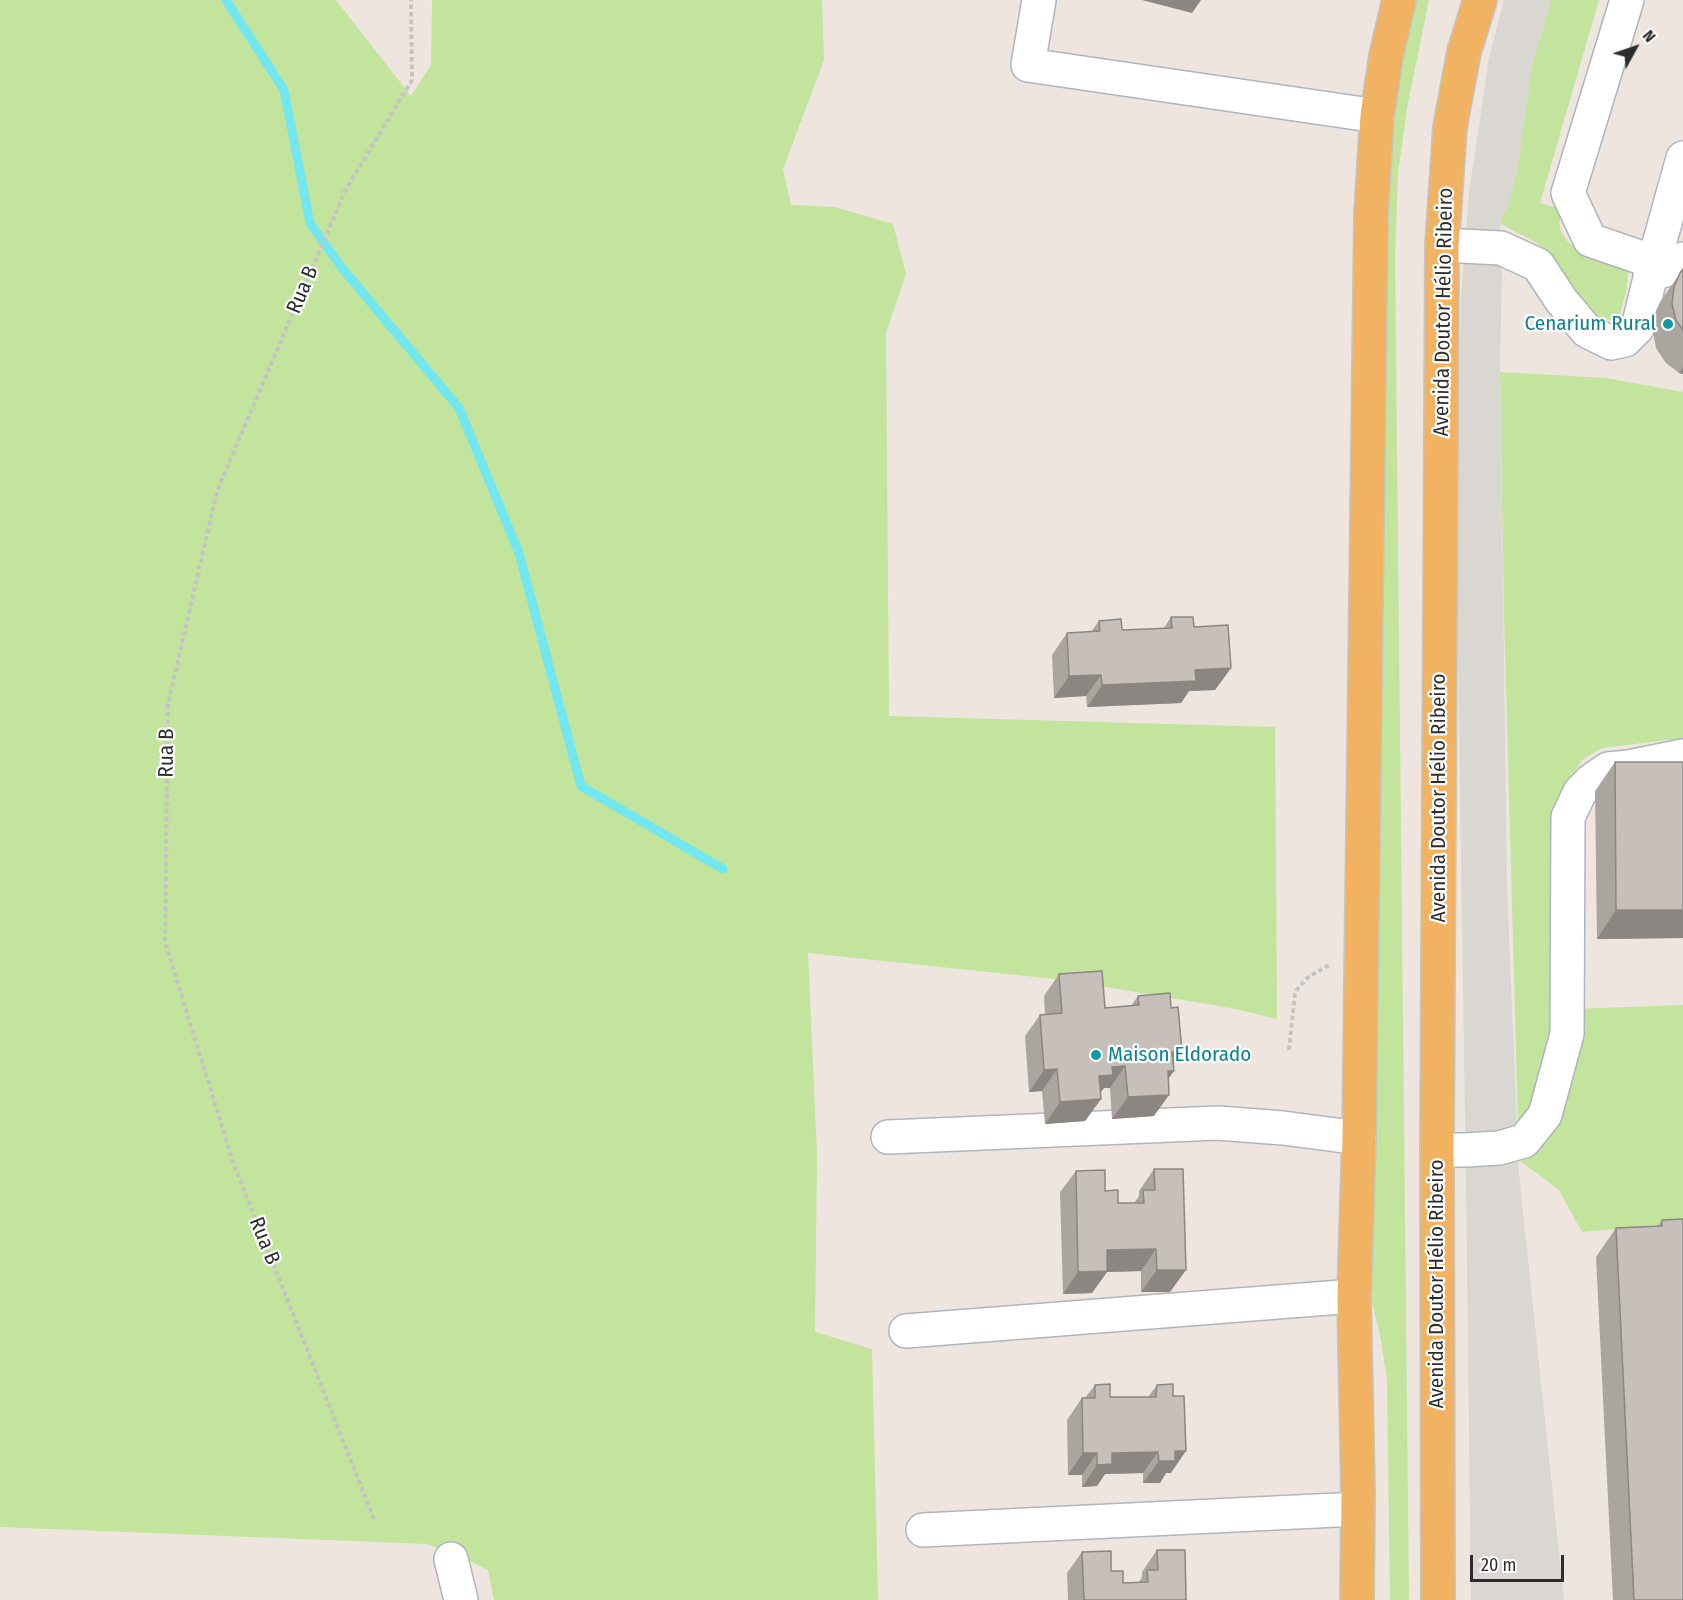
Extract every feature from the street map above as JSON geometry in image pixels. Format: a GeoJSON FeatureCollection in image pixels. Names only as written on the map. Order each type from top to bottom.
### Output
{"type":"FeatureCollection","features":[{"type":"Feature","properties":{"kind":"main road"},"geometry":{"type":"LineString","coordinates":[[1358,1600],[1353,1296],[1359,1138],[1371,214],[1377,116],[1386,56],[1399,0]]}},
{"type":"Feature","properties":{"kind":"main road","name":"Avenida Doutor Hélio Ribeiro"},"geometry":{"type":"LineString","coordinates":[[1438,1600],[1437,1150],[1442,245],[1450,127],[1464,52],[1480,0]]}},
{"type":"Feature","properties":{"kind":"street"},"geometry":{"type":"LineString","coordinates":[[1039,0],[1029,65],[1377,116]]}},
{"type":"Feature","properties":{"kind":"street"},"geometry":{"type":"LineString","coordinates":[[1627,0],[1568,193],[1590,240],[1662,265]]}},
{"type":"Feature","properties":{"kind":"street"},"geometry":{"type":"LineString","coordinates":[[1442,245],[1501,248],[1538,265],[1561,300],[1587,331],[1611,343],[1625,340],[1638,327],[1662,265],[1683,158]]}},
{"type":"Feature","properties":{"kind":"street"},"geometry":{"type":"LineString","coordinates":[[1437,1150],[1499,1148],[1524,1141],[1545,1115],[1567,1034],[1568,817],[1580,792],[1608,769],[1683,756]]}},
{"type":"Feature","properties":{"kind":"street"},"geometry":{"type":"LineString","coordinates":[[888,1137],[1218,1123],[1283,1128],[1359,1138]]}},
{"type":"Feature","properties":{"kind":"street"},"geometry":{"type":"LineString","coordinates":[[906,1331],[1353,1296]]}},
{"type":"Feature","properties":{"kind":"street"},"geometry":{"type":"LineString","coordinates":[[1071,1500],[1358,1500]]}},
{"type":"Feature","properties":{"kind":"street"},"geometry":{"type":"LineString","coordinates":[[923,1530],[1358,1500]]}},
{"type":"Feature","properties":{"kind":"street"},"geometry":{"type":"LineString","coordinates":[[451,1559],[460,1600]]}},
{"type":"Feature","properties":{"kind":"path","name":"Rua B"},"geometry":{"type":"LineString","coordinates":[[374,1520],[233,1162],[165,942],[168,704],[217,491],[345,191],[412,80],[411,0]]}},
{"type":"Feature","properties":{"kind":"path"},"geometry":{"type":"LineString","coordinates":[[1289,1050],[1295,992],[1307,978],[1330,964]]}},
{"type":"Feature","properties":{"kind":"green space"},"geometry":{"type":"Polygon","coordinates":[[[0,0],[336,0],[411,96],[431,65],[432,0],[822,0],[824,60],[783,169],[791,205],[835,207],[893,224],[906,274],[886,332],[889,716],[1275,727],[1277,1019],[1236,1009],[1064,980],[808,953],[817,1155],[815,1332],[872,1349],[878,1600],[494,1600],[488,1570],[427,1544],[0,1527],[0,0]]]}},
{"type":"Feature","properties":{"kind":"green space"},"geometry":{"type":"Polygon","coordinates":[[[1400,0],[1429,0],[1408,103],[1398,172],[1395,256],[1409,1600],[1390,1600],[1387,1380],[1372,1301],[1374,1062],[1369,271],[1400,0]]]}},
{"type":"Feature","properties":{"kind":"green space"},"geometry":{"type":"Polygon","coordinates":[[[1551,0],[1599,0],[1540,203],[1562,209],[1560,228],[1564,237],[1578,249],[1587,254],[1625,265],[1628,274],[1626,292],[1620,314],[1612,320],[1600,318],[1589,311],[1537,243],[1501,224],[1517,171],[1532,66],[1551,0]]]}},
{"type":"Feature","properties":{"kind":"green space"},"geometry":{"type":"Polygon","coordinates":[[[1500,372],[1606,378],[1683,392],[1683,738],[1602,748],[1582,760],[1569,780],[1573,1009],[1683,1005],[1683,1223],[1582,1232],[1559,1190],[1519,1160],[1504,615],[1500,372]]]}},
{"type":"Feature","properties":{"kind":"shaded area"},"geometry":{"type":"Polygon","coordinates":[[[1504,0],[1551,0],[1532,66],[1517,171],[1495,248],[1502,273],[1500,364],[1507,888],[1519,1174],[1564,1600],[1471,1600],[1456,529],[1461,300],[1469,193],[1489,58],[1504,0]]]}},
{"type":"Feature","properties":{"kind":"building"},"geometry":{"type":"Polygon","coordinates":[[[1683,269],[1683,330],[1676,320],[1672,304],[1674,287],[1683,269]]]}},
{"type":"Feature","properties":{"kind":"building"},"geometry":{"type":"Polygon","coordinates":[[[1171,617],[1193,617],[1194,627],[1228,625],[1231,668],[1195,670],[1196,681],[1102,685],[1101,675],[1069,676],[1067,633],[1100,631],[1099,621],[1121,619],[1122,630],[1172,628],[1171,617]]]}},
{"type":"Feature","properties":{"kind":"building"},"geometry":{"type":"Polygon","coordinates":[[[1615,762],[1683,762],[1683,910],[1616,910],[1615,762]]]}},
{"type":"Feature","properties":{"kind":"building","name":"Maison Eldorado"},"geometry":{"type":"Polygon","coordinates":[[[1102,971],[1105,1008],[1139,1005],[1138,996],[1170,993],[1171,1008],[1178,1007],[1182,1052],[1172,1052],[1174,1071],[1168,1071],[1169,1095],[1128,1097],[1125,1066],[1112,1067],[1113,1075],[1099,1076],[1101,1099],[1060,1102],[1057,1069],[1044,1070],[1040,1015],[1062,1013],[1059,974],[1102,971]]]}},
{"type":"Feature","properties":{"kind":"building"},"geometry":{"type":"Polygon","coordinates":[[[1154,1169],[1183,1169],[1186,1270],[1157,1270],[1156,1249],[1107,1250],[1107,1271],[1078,1272],[1076,1171],[1105,1170],[1105,1191],[1118,1190],[1118,1203],[1144,1203],[1143,1190],[1155,1190],[1154,1169]]]}},
{"type":"Feature","properties":{"kind":"building"},"geometry":{"type":"Polygon","coordinates":[[[1683,1219],[1683,1600],[1634,1600],[1616,1228],[1662,1226],[1662,1220],[1683,1219]]]}},
{"type":"Feature","properties":{"kind":"building"},"geometry":{"type":"Polygon","coordinates":[[[1110,1384],[1110,1397],[1156,1397],[1157,1385],[1173,1384],[1173,1396],[1184,1396],[1186,1451],[1175,1451],[1175,1461],[1159,1461],[1158,1452],[1112,1453],[1112,1464],[1097,1465],[1097,1453],[1083,1453],[1082,1398],[1095,1398],[1095,1385],[1110,1384]]]}},
{"type":"Feature","properties":{"kind":"building"},"geometry":{"type":"Polygon","coordinates":[[[1157,1550],[1185,1550],[1186,1600],[1084,1600],[1082,1552],[1111,1551],[1111,1571],[1123,1571],[1123,1583],[1148,1582],[1147,1570],[1158,1570],[1157,1550]]]}},
{"type":"Feature","properties":{"kind":"waterway"},"geometry":{"type":"LineString","coordinates":[[226,0],[284,90],[310,223],[342,268],[459,408],[519,553],[581,786],[723,869]]}},
{"type":"Feature","properties":{"kind":"place","name":"Cenarium Rural"},"geometry":{"type":"Point","coordinates":[1668,324]}},
{"type":"Feature","properties":{"kind":"place","name":"Maison Eldorado"},"geometry":{"type":"Point","coordinates":[1096,1055]}}]}
